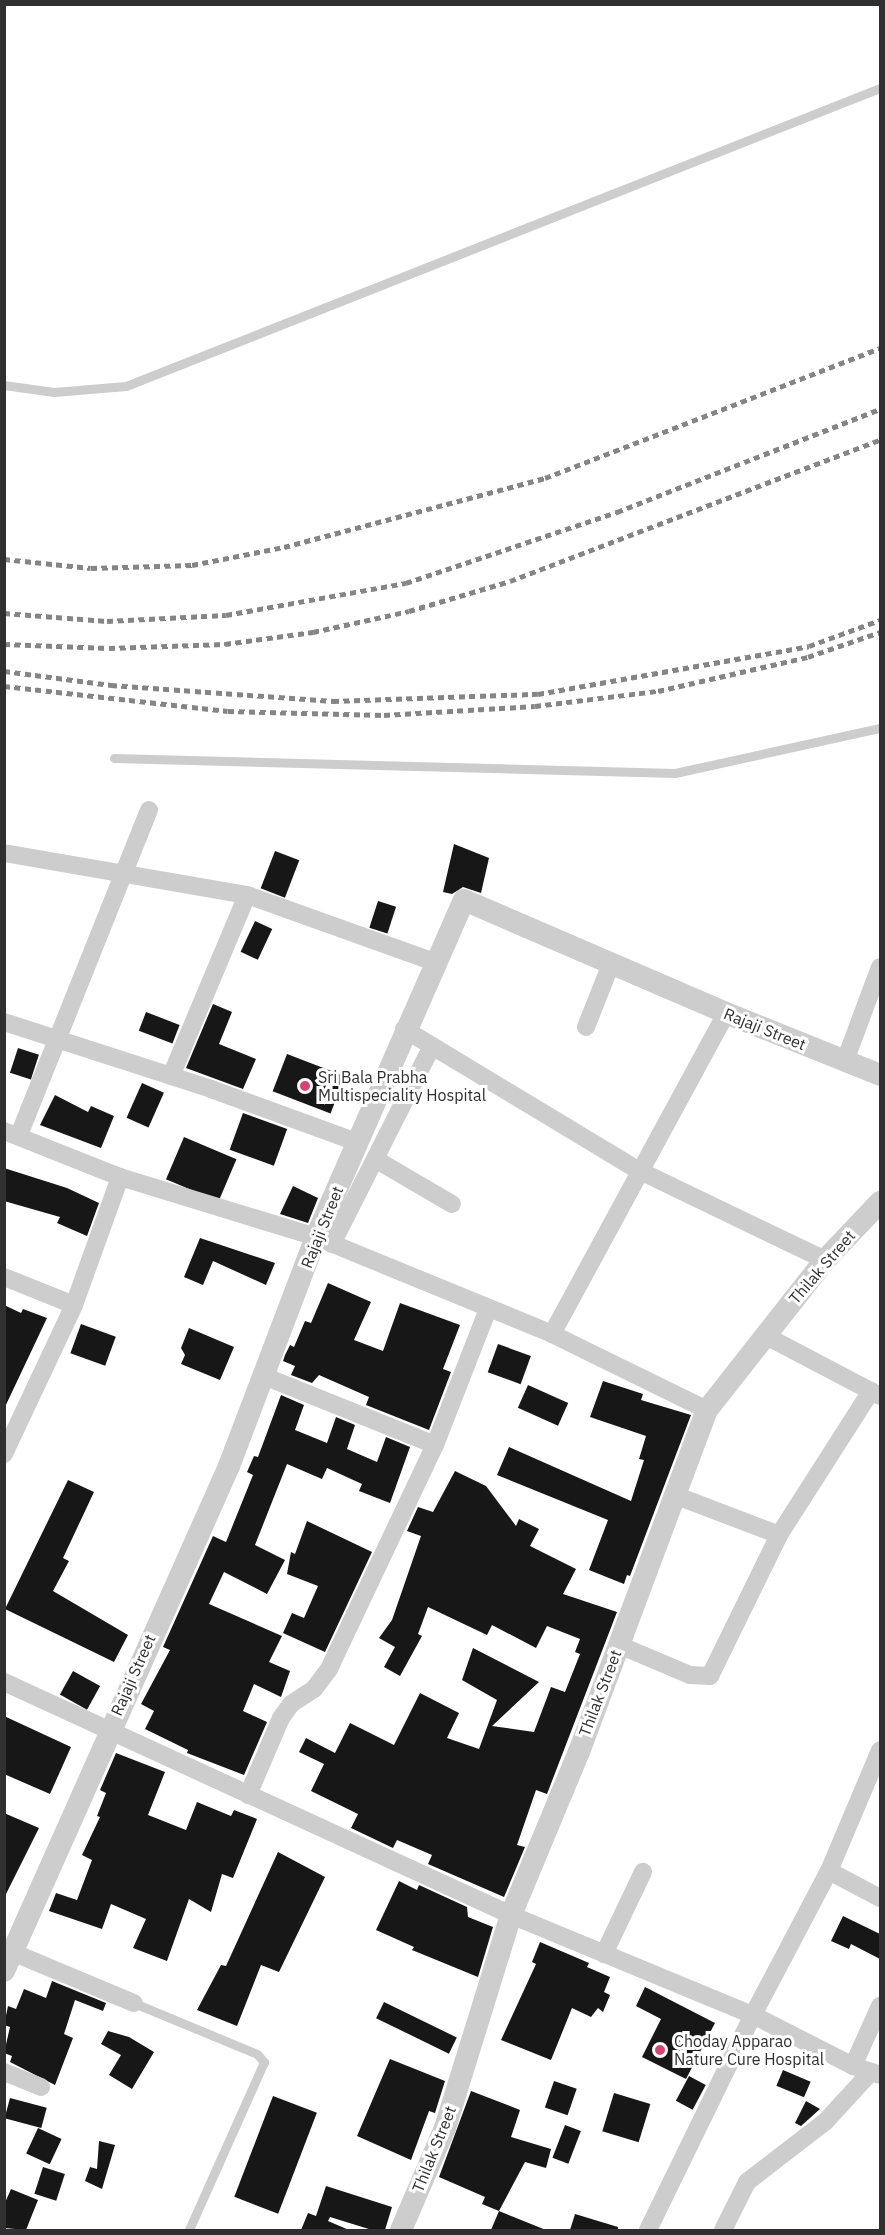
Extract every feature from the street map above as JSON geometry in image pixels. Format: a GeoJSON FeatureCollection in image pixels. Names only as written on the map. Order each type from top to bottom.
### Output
{"type":"FeatureCollection","features":[{"type":"Feature","properties":{"kind":"street"},"geometry":{"type":"LineString","coordinates":[[149,810],[58,1042],[12,1133],[120,1177],[324,1240],[552,1334],[707,1410]]}},
{"type":"Feature","properties":{"kind":"street"},"geometry":{"type":"LineString","coordinates":[[4,853],[246,895],[434,962]]}},
{"type":"Feature","properties":{"kind":"street"},"geometry":{"type":"LineString","coordinates":[[171,1076],[246,895]]}},
{"type":"Feature","properties":{"kind":"street","name":"Rajaji Street"},"geometry":{"type":"LineString","coordinates":[[8,1961],[266,1377],[324,1240],[357,1142],[404,1029],[464,900],[726,1013],[880,1075]]}},
{"type":"Feature","properties":{"kind":"street"},"geometry":{"type":"LineString","coordinates":[[586,1027],[611,964]]}},
{"type":"Feature","properties":{"kind":"street"},"geometry":{"type":"LineString","coordinates":[[845,1061],[880,967]]}},
{"type":"Feature","properties":{"kind":"street"},"geometry":{"type":"LineString","coordinates":[[552,1334],[638,1170],[726,1013]]}},
{"type":"Feature","properties":{"kind":"street"},"geometry":{"type":"LineString","coordinates":[[4,1022],[58,1042],[171,1076],[357,1142]]}},
{"type":"Feature","properties":{"kind":"street"},"geometry":{"type":"LineString","coordinates":[[404,1029],[638,1170],[825,1260]]}},
{"type":"Feature","properties":{"kind":"street"},"geometry":{"type":"LineString","coordinates":[[324,1240],[375,1159],[432,1046]]}},
{"type":"Feature","properties":{"kind":"street"},"geometry":{"type":"LineString","coordinates":[[375,1159],[452,1204]]}},
{"type":"Feature","properties":{"kind":"street"},"geometry":{"type":"LineString","coordinates":[[4,1454],[74,1305],[120,1177]]}},
{"type":"Feature","properties":{"kind":"street","name":"Thilak Street"},"geometry":{"type":"LineString","coordinates":[[400,2230],[445,2128],[511,1915],[579,1752],[677,1496],[707,1410],[825,1260],[880,1202]]}},
{"type":"Feature","properties":{"kind":"street"},"geometry":{"type":"LineString","coordinates":[[4,1277],[74,1305]]}},
{"type":"Feature","properties":{"kind":"street"},"geometry":{"type":"LineString","coordinates":[[248,1795],[281,1718],[291,1704],[314,1689],[329,1669],[435,1445],[488,1309]]}},
{"type":"Feature","properties":{"kind":"street"},"geometry":{"type":"LineString","coordinates":[[619,1645],[690,1675],[710,1676],[779,1535],[876,1393],[764,1335]]}},
{"type":"Feature","properties":{"kind":"street"},"geometry":{"type":"LineString","coordinates":[[266,1377],[435,1445]]}},
{"type":"Feature","properties":{"kind":"street"},"geometry":{"type":"LineString","coordinates":[[677,1496],[779,1535]]}},
{"type":"Feature","properties":{"kind":"street"},"geometry":{"type":"LineString","coordinates":[[4,1682],[511,1915],[753,2014],[853,2066],[876,2074],[825,2122],[747,2182],[723,2230]]}},
{"type":"Feature","properties":{"kind":"street"},"geometry":{"type":"LineString","coordinates":[[648,2230],[753,2014],[830,1871],[880,1750]]}},
{"type":"Feature","properties":{"kind":"street"},"geometry":{"type":"LineString","coordinates":[[830,1871],[880,1898]]}},
{"type":"Feature","properties":{"kind":"street"},"geometry":{"type":"LineString","coordinates":[[604,1954],[643,1872]]}},
{"type":"Feature","properties":{"kind":"street"},"geometry":{"type":"LineString","coordinates":[[8,1961],[134,2003]]}},
{"type":"Feature","properties":{"kind":"street"},"geometry":{"type":"LineString","coordinates":[[853,2066],[880,2006]]}},
{"type":"Feature","properties":{"kind":"street"},"geometry":{"type":"LineString","coordinates":[[4,2072],[41,2087]]}},
{"type":"Feature","properties":{"kind":"lane"},"geometry":{"type":"LineString","coordinates":[[4,385],[54,392],[126,386],[880,88]]}},
{"type":"Feature","properties":{"kind":"lane"},"geometry":{"type":"LineString","coordinates":[[114,758],[675,773],[880,728]]}},
{"type":"Feature","properties":{"kind":"lane"},"geometry":{"type":"LineString","coordinates":[[134,2003],[257,2054],[264,2062],[189,2230]]}},
{"type":"Feature","properties":{"kind":"building"},"geometry":{"type":"Polygon","coordinates":[[[454,844],[489,858],[481,893],[463,887],[452,894],[443,892],[454,844]]]}},
{"type":"Feature","properties":{"kind":"building"},"geometry":{"type":"Polygon","coordinates":[[[275,851],[299,860],[285,898],[261,888],[275,851]]]}},
{"type":"Feature","properties":{"kind":"building"},"geometry":{"type":"Polygon","coordinates":[[[378,901],[396,907],[387,934],[369,928],[378,901]]]}},
{"type":"Feature","properties":{"kind":"building"},"geometry":{"type":"Polygon","coordinates":[[[255,921],[272,929],[258,960],[241,952],[255,921]]]}},
{"type":"Feature","properties":{"kind":"building"},"geometry":{"type":"Polygon","coordinates":[[[213,1004],[232,1012],[219,1044],[256,1059],[243,1089],[186,1068],[213,1004]]]}},
{"type":"Feature","properties":{"kind":"building"},"geometry":{"type":"Polygon","coordinates":[[[146,1012],[180,1025],[172,1044],[139,1031],[146,1012]]]}},
{"type":"Feature","properties":{"kind":"building"},"geometry":{"type":"Polygon","coordinates":[[[18,1048],[39,1055],[31,1080],[10,1073],[18,1048]]]}},
{"type":"Feature","properties":{"kind":"building"},"geometry":{"type":"Polygon","coordinates":[[[287,1054],[345,1076],[331,1114],[273,1091],[287,1054]]]}},
{"type":"Feature","properties":{"kind":"building"},"geometry":{"type":"Polygon","coordinates":[[[142,1083],[164,1093],[148,1127],[127,1118],[142,1083]]]}},
{"type":"Feature","properties":{"kind":"building"},"geometry":{"type":"Polygon","coordinates":[[[55,1095],[88,1112],[91,1106],[114,1116],[101,1148],[40,1125],[55,1095]]]}},
{"type":"Feature","properties":{"kind":"building"},"geometry":{"type":"Polygon","coordinates":[[[243,1113],[287,1129],[274,1166],[230,1150],[243,1113]]]}},
{"type":"Feature","properties":{"kind":"building"},"geometry":{"type":"Polygon","coordinates":[[[184,1137],[236,1159],[218,1202],[166,1179],[184,1137]]]}},
{"type":"Feature","properties":{"kind":"building"},"geometry":{"type":"Polygon","coordinates":[[[4,1168],[67,1188],[99,1203],[87,1236],[57,1223],[60,1217],[4,1201],[4,1168]]]}},
{"type":"Feature","properties":{"kind":"building"},"geometry":{"type":"Polygon","coordinates":[[[293,1186],[318,1198],[308,1223],[280,1214],[293,1186]]]}},
{"type":"Feature","properties":{"kind":"building"},"geometry":{"type":"Polygon","coordinates":[[[200,1238],[275,1263],[266,1285],[213,1261],[203,1285],[184,1277],[200,1238]]]}},
{"type":"Feature","properties":{"kind":"building"},"geometry":{"type":"Polygon","coordinates":[[[328,1283],[371,1302],[354,1340],[383,1351],[400,1303],[460,1325],[443,1369],[451,1372],[429,1430],[366,1405],[369,1397],[319,1375],[312,1383],[291,1375],[295,1366],[283,1361],[285,1355],[290,1345],[294,1347],[305,1321],[311,1323],[328,1283]]]}},
{"type":"Feature","properties":{"kind":"building"},"geometry":{"type":"Polygon","coordinates":[[[4,1305],[21,1313],[23,1309],[47,1318],[4,1409],[4,1305]]]}},
{"type":"Feature","properties":{"kind":"building"},"geometry":{"type":"Polygon","coordinates":[[[81,1324],[116,1337],[105,1366],[70,1353],[81,1324]]]}},
{"type":"Feature","properties":{"kind":"building"},"geometry":{"type":"Polygon","coordinates":[[[189,1328],[234,1347],[220,1380],[181,1364],[185,1355],[181,1348],[189,1328]]]}},
{"type":"Feature","properties":{"kind":"building"},"geometry":{"type":"Polygon","coordinates":[[[498,1344],[531,1356],[521,1384],[488,1372],[498,1344]]]}},
{"type":"Feature","properties":{"kind":"building"},"geometry":{"type":"Polygon","coordinates":[[[603,1381],[643,1394],[641,1400],[691,1415],[630,1576],[627,1575],[624,1584],[589,1570],[608,1520],[497,1475],[509,1447],[631,1501],[644,1460],[639,1459],[646,1436],[590,1417],[603,1381]]]}},
{"type":"Feature","properties":{"kind":"building"},"geometry":{"type":"Polygon","coordinates":[[[528,1385],[568,1403],[558,1426],[518,1408],[528,1385]]]}},
{"type":"Feature","properties":{"kind":"building"},"geometry":{"type":"Polygon","coordinates":[[[281,1395],[304,1405],[295,1430],[327,1443],[336,1417],[355,1425],[347,1449],[377,1462],[386,1437],[410,1447],[390,1503],[359,1491],[362,1484],[327,1468],[322,1479],[287,1464],[255,1545],[285,1560],[267,1594],[224,1572],[209,1604],[282,1636],[269,1662],[290,1671],[281,1697],[254,1684],[243,1711],[267,1722],[244,1775],[187,1753],[188,1750],[145,1729],[154,1711],[141,1704],[170,1650],[163,1647],[213,1536],[226,1542],[253,1475],[247,1472],[254,1456],[258,1457],[281,1395]]]}},
{"type":"Feature","properties":{"kind":"building"},"geometry":{"type":"Polygon","coordinates":[[[455,1471],[486,1486],[516,1526],[519,1519],[539,1529],[530,1546],[576,1569],[563,1594],[617,1612],[547,1794],[536,1790],[517,1845],[525,1847],[504,1897],[428,1864],[432,1855],[397,1840],[393,1848],[351,1828],[358,1814],[311,1791],[324,1764],[299,1752],[306,1738],[335,1753],[350,1723],[394,1745],[420,1693],[459,1713],[447,1738],[479,1749],[497,1700],[462,1680],[473,1648],[539,1682],[492,1726],[534,1732],[551,1687],[565,1692],[580,1654],[575,1652],[580,1639],[547,1626],[536,1648],[492,1625],[487,1635],[428,1607],[418,1634],[422,1636],[400,1676],[384,1667],[395,1647],[379,1638],[392,1620],[421,1536],[407,1531],[418,1507],[433,1512],[455,1471]]]}},
{"type":"Feature","properties":{"kind":"building"},"geometry":{"type":"Polygon","coordinates":[[[68,1480],[94,1492],[63,1558],[69,1561],[53,1591],[128,1635],[114,1662],[5,1609],[68,1480]]]}},
{"type":"Feature","properties":{"kind":"building"},"geometry":{"type":"Polygon","coordinates":[[[307,1521],[372,1552],[325,1652],[283,1633],[292,1613],[304,1618],[318,1586],[287,1574],[291,1552],[295,1554],[307,1521]]]}},
{"type":"Feature","properties":{"kind":"building"},"geometry":{"type":"Polygon","coordinates":[[[73,1671],[100,1686],[87,1710],[60,1695],[73,1671]]]}},
{"type":"Feature","properties":{"kind":"building"},"geometry":{"type":"Polygon","coordinates":[[[4,1716],[71,1747],[50,1794],[4,1774],[4,1716]]]}},
{"type":"Feature","properties":{"kind":"building"},"geometry":{"type":"Polygon","coordinates":[[[116,1753],[165,1772],[148,1815],[186,1830],[197,1802],[231,1816],[234,1810],[257,1819],[233,1878],[222,1874],[211,1912],[189,1899],[167,1961],[133,1948],[146,1919],[111,1904],[102,1929],[49,1911],[56,1893],[77,1900],[92,1860],[82,1855],[100,1817],[97,1816],[106,1793],[100,1790],[116,1753]]]}},
{"type":"Feature","properties":{"kind":"building"},"geometry":{"type":"Polygon","coordinates":[[[4,1813],[39,1828],[4,1898],[4,1813]]]}},
{"type":"Feature","properties":{"kind":"building"},"geometry":{"type":"Polygon","coordinates":[[[278,1852],[325,1877],[279,1972],[261,1965],[237,2026],[197,2010],[221,1965],[226,1966],[278,1852]]]}},
{"type":"Feature","properties":{"kind":"building"},"geometry":{"type":"Polygon","coordinates":[[[399,1881],[417,1890],[419,1885],[467,1907],[468,1917],[493,1927],[478,1977],[412,1950],[414,1947],[376,1930],[399,1881]]]}},
{"type":"Feature","properties":{"kind":"building"},"geometry":{"type":"Polygon","coordinates":[[[843,1916],[880,1934],[880,1959],[851,1944],[849,1949],[831,1941],[843,1916]]]}},
{"type":"Feature","properties":{"kind":"building"},"geometry":{"type":"Polygon","coordinates":[[[540,1942],[589,1963],[587,1967],[610,1977],[604,1992],[610,1995],[603,2012],[598,2008],[591,2017],[572,2008],[551,2060],[501,2040],[536,1964],[532,1962],[540,1942]]]}},
{"type":"Feature","properties":{"kind":"building"},"geometry":{"type":"Polygon","coordinates":[[[52,1981],[106,2003],[103,2011],[75,2000],[64,2034],[73,2038],[55,2085],[10,2062],[12,2056],[4,2053],[10,2027],[4,2025],[8,2006],[16,2009],[24,1989],[46,1998],[52,1981]]]}},
{"type":"Feature","properties":{"kind":"building"},"geometry":{"type":"Polygon","coordinates":[[[645,1987],[715,2023],[686,2079],[642,2057],[661,2019],[636,2006],[645,1987]]]}},
{"type":"Feature","properties":{"kind":"building"},"geometry":{"type":"Polygon","coordinates":[[[384,2002],[457,2038],[449,2054],[376,2018],[384,2002]]]}},
{"type":"Feature","properties":{"kind":"building"},"geometry":{"type":"Polygon","coordinates":[[[108,2031],[129,2037],[154,2052],[132,2089],[109,2075],[121,2055],[101,2044],[108,2031]]]}},
{"type":"Feature","properties":{"kind":"building"},"geometry":{"type":"Polygon","coordinates":[[[390,2059],[445,2081],[435,2113],[429,2111],[411,2160],[357,2136],[390,2059]]]}},
{"type":"Feature","properties":{"kind":"building"},"geometry":{"type":"Polygon","coordinates":[[[783,2070],[811,2082],[804,2097],[776,2086],[783,2070]]]}},
{"type":"Feature","properties":{"kind":"building"},"geometry":{"type":"Polygon","coordinates":[[[689,2076],[706,2085],[693,2110],[676,2101],[689,2076]]]}},
{"type":"Feature","properties":{"kind":"building"},"geometry":{"type":"Polygon","coordinates":[[[554,2081],[577,2089],[568,2115],[545,2107],[554,2081]]]}},
{"type":"Feature","properties":{"kind":"building"},"geometry":{"type":"Polygon","coordinates":[[[471,2091],[520,2110],[511,2137],[551,2149],[546,2168],[525,2162],[499,2211],[482,2204],[485,2197],[439,2177],[471,2091]]]}},
{"type":"Feature","properties":{"kind":"building"},"geometry":{"type":"Polygon","coordinates":[[[614,2093],[650,2104],[639,2142],[602,2131],[614,2093]]]}},
{"type":"Feature","properties":{"kind":"building"},"geometry":{"type":"Polygon","coordinates":[[[273,2096],[317,2113],[278,2214],[234,2197],[273,2096]]]}},
{"type":"Feature","properties":{"kind":"building"},"geometry":{"type":"Polygon","coordinates":[[[10,2098],[47,2108],[41,2128],[5,2118],[10,2098]]]}},
{"type":"Feature","properties":{"kind":"building"},"geometry":{"type":"Polygon","coordinates":[[[806,2101],[820,2109],[801,2126],[795,2123],[806,2101]]]}},
{"type":"Feature","properties":{"kind":"building"},"geometry":{"type":"Polygon","coordinates":[[[565,2125],[581,2131],[568,2164],[552,2158],[565,2125]]]}},
{"type":"Feature","properties":{"kind":"building"},"geometry":{"type":"Polygon","coordinates":[[[38,2128],[62,2139],[50,2164],[26,2153],[38,2128]]]}},
{"type":"Feature","properties":{"kind":"building"},"geometry":{"type":"Polygon","coordinates":[[[99,2141],[115,2145],[102,2189],[85,2181],[90,2167],[97,2169],[99,2141]]]}},
{"type":"Feature","properties":{"kind":"building"},"geometry":{"type":"Polygon","coordinates":[[[43,2167],[65,2174],[56,2201],[34,2194],[43,2167]]]}},
{"type":"Feature","properties":{"kind":"building"},"geometry":{"type":"Polygon","coordinates":[[[326,2186],[392,2207],[385,2230],[372,2230],[330,2217],[328,2221],[349,2230],[301,2230],[308,2213],[316,2216],[326,2186]]]}},
{"type":"Feature","properties":{"kind":"building"},"geometry":{"type":"Polygon","coordinates":[[[11,2189],[38,2200],[26,2230],[4,2228],[4,2205],[11,2189]]]}},
{"type":"Feature","properties":{"kind":"building"},"geometry":{"type":"Polygon","coordinates":[[[499,2211],[546,2230],[491,2230],[499,2211]]]}},
{"type":"Feature","properties":{"kind":"building"},"geometry":{"type":"Polygon","coordinates":[[[575,2214],[618,2227],[618,2230],[570,2230],[575,2214]]]}},
{"type":"Feature","properties":{"kind":"railway"},"geometry":{"type":"LineString","coordinates":[[4,559],[91,568],[192,565],[284,547],[545,478],[880,348]]}},
{"type":"Feature","properties":{"kind":"railway"},"geometry":{"type":"LineString","coordinates":[[4,613],[107,621],[226,615],[406,583],[617,512],[880,409]]}},
{"type":"Feature","properties":{"kind":"railway"},"geometry":{"type":"LineString","coordinates":[[4,644],[109,648],[225,644],[313,632],[409,611],[510,581],[880,440]]}},
{"type":"Feature","properties":{"kind":"railway"},"geometry":{"type":"LineString","coordinates":[[4,671],[111,685],[333,701],[538,694],[809,646],[880,620]]}},
{"type":"Feature","properties":{"kind":"railway"},"geometry":{"type":"LineString","coordinates":[[4,686],[228,711],[384,715],[535,706],[658,691],[808,657],[880,632]]}},
{"type":"Feature","properties":{"kind":"place","name":"Sri Bala Prabha Multispeciality Hospital"},"geometry":{"type":"Point","coordinates":[305,1086]}},
{"type":"Feature","properties":{"kind":"place","name":"Choday Apparao Nature Cure Hospital"},"geometry":{"type":"Point","coordinates":[660,2050]}}]}
